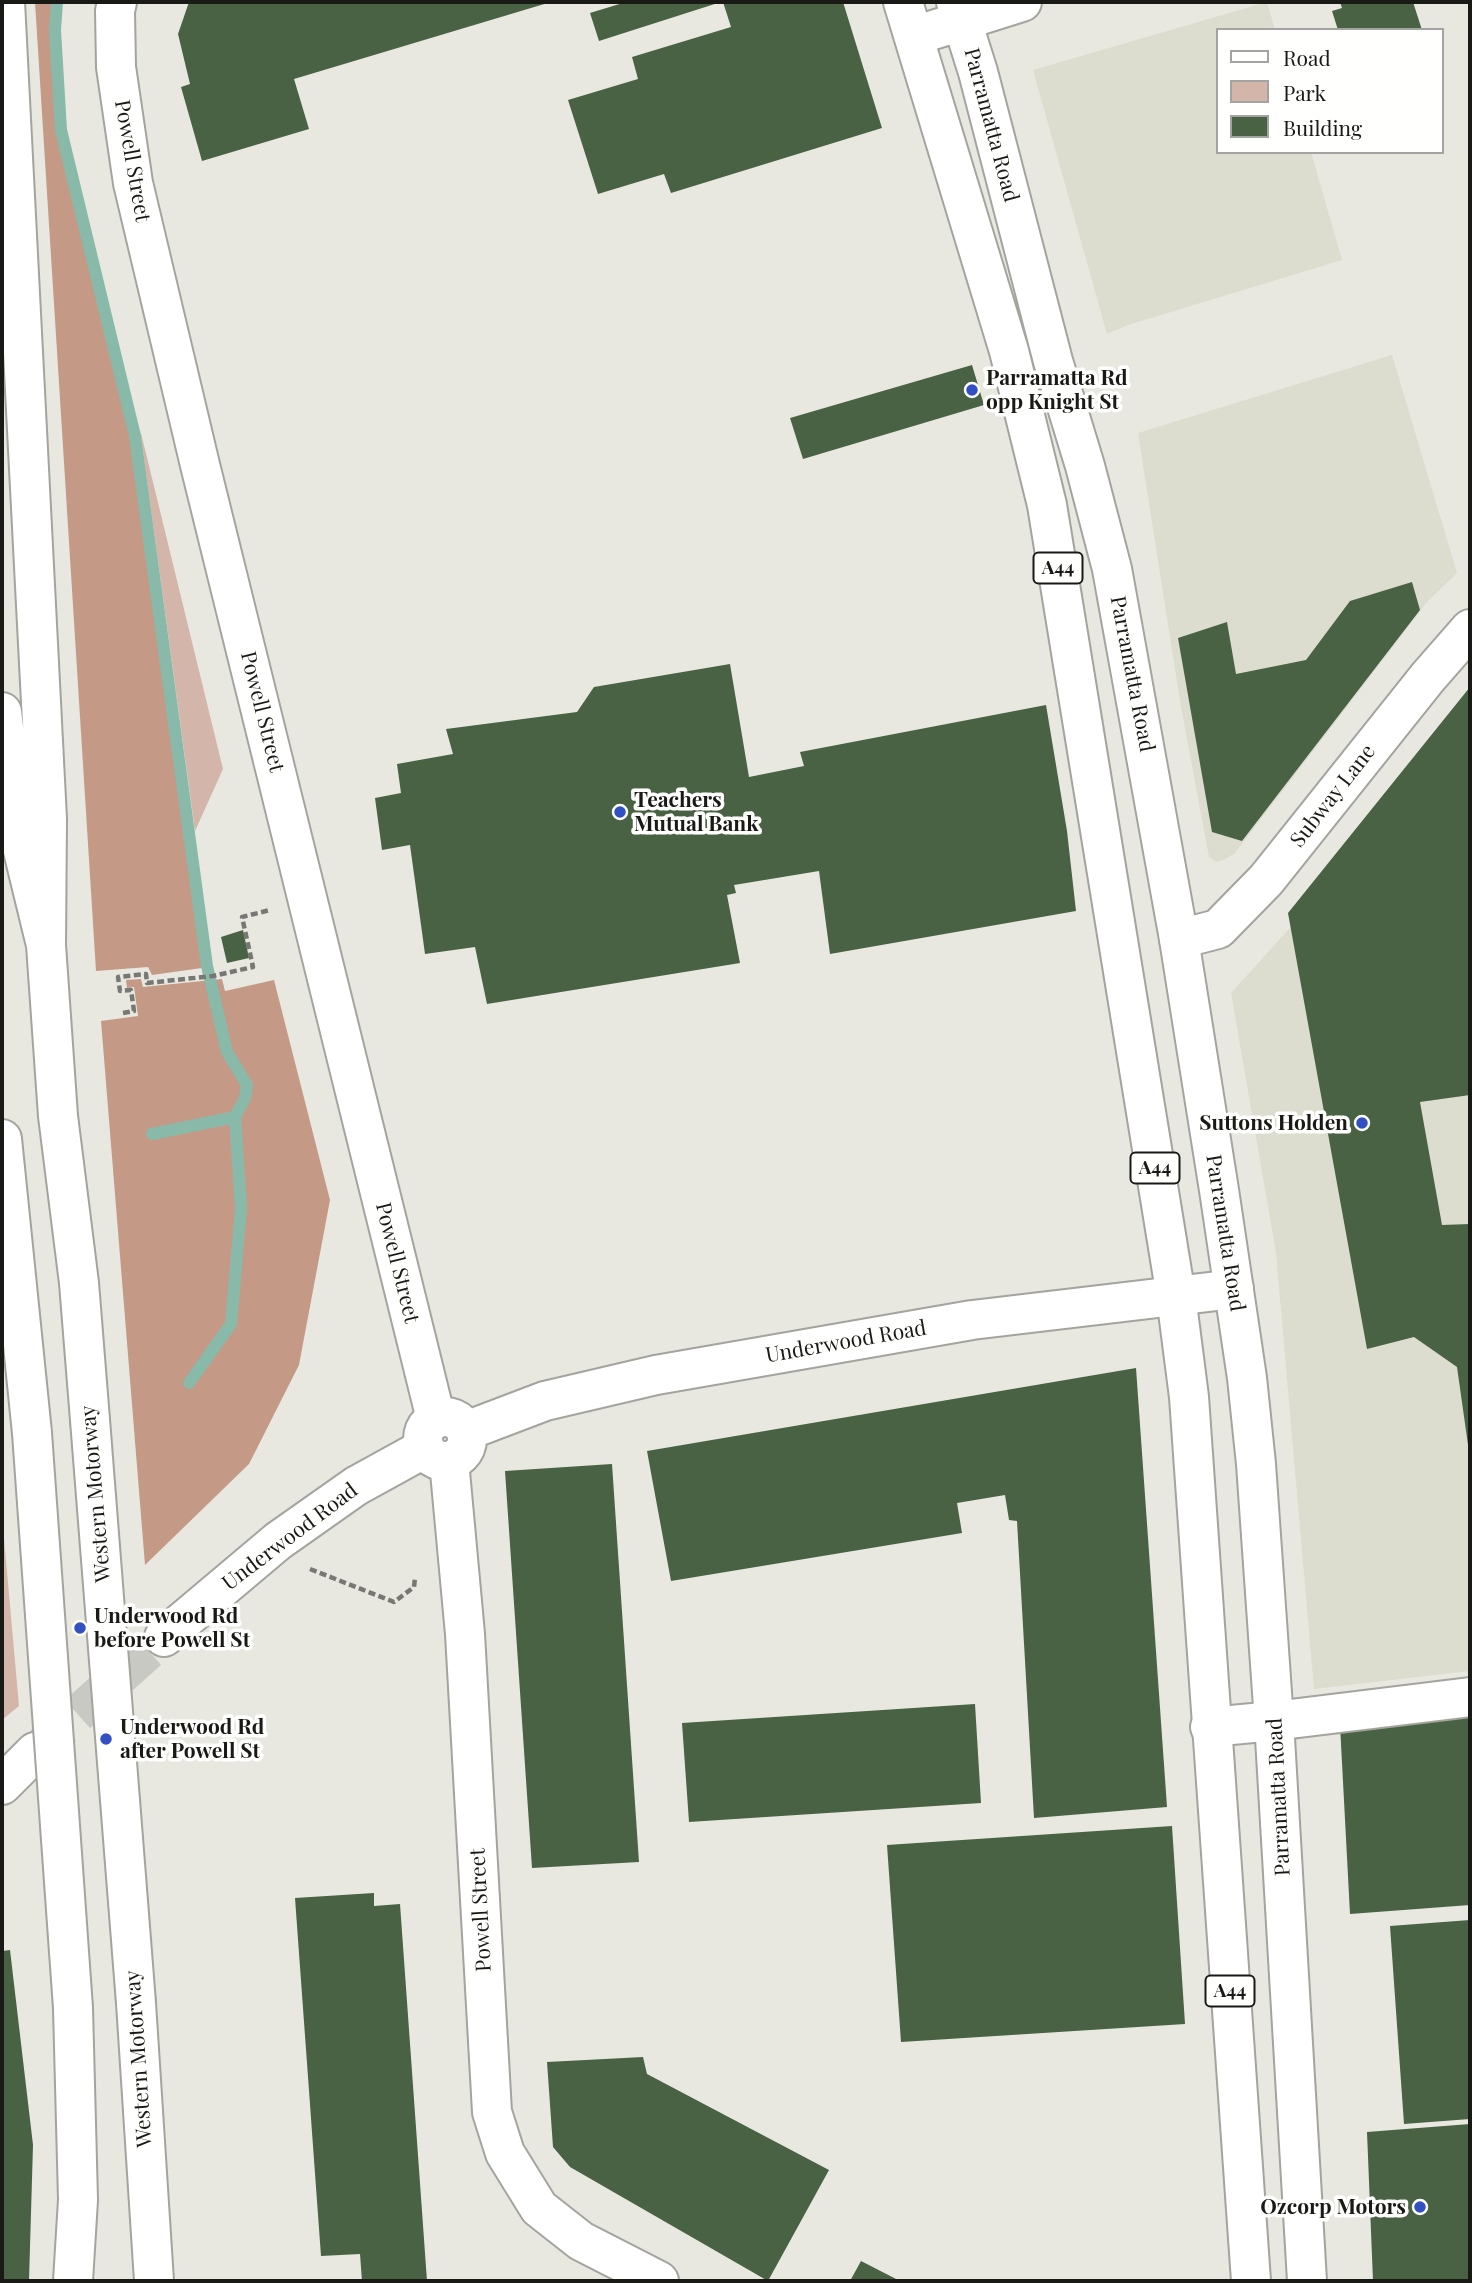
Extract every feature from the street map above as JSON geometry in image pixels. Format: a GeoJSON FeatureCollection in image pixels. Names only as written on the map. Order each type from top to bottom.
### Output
{"type":"FeatureCollection","features":[{"type":"Feature","properties":{"kind":"main road"},"geometry":{"type":"LineString","coordinates":[[5,2],[47,819],[46,945]]}},
{"type":"Feature","properties":{"kind":"main road","name":"Powell Street"},"geometry":{"type":"LineString","coordinates":[[117,2],[116,67],[133,183],[394,1252],[444,1440],[465,1634],[492,2112],[505,2153],[539,2208],[581,2241],[659,2281]]}},
{"type":"Feature","properties":{"kind":"main road"},"geometry":{"type":"LineString","coordinates":[[908,19],[1022,2]]}},
{"type":"Feature","properties":{"kind":"main road","name":"Parramatta Road"},"geometry":{"type":"LineString","coordinates":[[959,11],[978,72],[1053,361],[1112,569],[1179,939],[1234,1289],[1256,1464],[1307,2281]]}},
{"type":"Feature","properties":{"kind":"main road","name":"A44"},"geometry":{"type":"LineString","coordinates":[[908,19],[1009,351],[1048,505],[1176,1296],[1189,1397],[1210,1727],[1251,2281]]}},
{"type":"Feature","properties":{"kind":"main road","name":"Subway Lane"},"geometry":{"type":"LineString","coordinates":[[1179,939],[1218,929],[1266,880],[1428,677],[1470,629]]}},
{"type":"Feature","properties":{"kind":"main road","name":"Western Motorway"},"geometry":{"type":"LineString","coordinates":[[2,712],[16,822],[46,945],[58,1116],[79,1283],[136,2003],[154,2281]]}},
{"type":"Feature","properties":{"kind":"main road"},"geometry":{"type":"LineString","coordinates":[[2,1139],[32,1433],[74,2008],[78,2200],[73,2281]]}},
{"type":"Feature","properties":{"kind":"main road","name":"Underwood Road"},"geometry":{"type":"LineString","coordinates":[[164,1637],[278,1541],[355,1486],[444,1440],[545,1401],[656,1375],[972,1320],[1234,1289]]}},
{"type":"Feature","properties":{"kind":"main road"},"geometry":{"type":"LineString","coordinates":[[1210,1727],[1470,1697]]}},
{"type":"Feature","properties":{"kind":"main road"},"geometry":{"type":"LineString","coordinates":[[2,1784],[35,1752]]}},
{"type":"Feature","properties":{"kind":"path"},"geometry":{"type":"LineString","coordinates":[[123,1013],[134,1012],[131,990],[120,991],[118,977],[146,974],[147,983],[213,976],[253,967],[242,917],[271,910]]}},
{"type":"Feature","properties":{"kind":"path"},"geometry":{"type":"LineString","coordinates":[[308,1568],[394,1602],[414,1587],[417,1568]]}},
{"type":"Feature","properties":{"kind":"shaded area"},"geometry":{"type":"Polygon","coordinates":[[[35,2],[55,2],[52,48],[58,130],[132,437],[202,968],[152,975],[148,967],[96,971],[35,2]]]}},
{"type":"Feature","properties":{"kind":"shaded area"},"geometry":{"type":"Polygon","coordinates":[[[1267,2],[1274,28],[1216,28],[1216,154],[1312,154],[1342,260],[1128,325],[1107,334],[1033,70],[1267,2]]]}},
{"type":"Feature","properties":{"kind":"shaded area"},"geometry":{"type":"Polygon","coordinates":[[[1392,355],[1457,573],[1428,601],[1235,853],[1216,862],[1209,857],[1181,707],[1138,433],[1392,355]]]}},
{"type":"Feature","properties":{"kind":"shaded area","name":"Suttons Holden"},"geometry":{"type":"Polygon","coordinates":[[[1470,729],[1470,1671],[1314,1689],[1276,1253],[1231,993],[1470,729]]]}},
{"type":"Feature","properties":{"kind":"shaded area"},"geometry":{"type":"Polygon","coordinates":[[[141,979],[143,987],[222,979],[225,991],[274,980],[330,1200],[299,1365],[249,1464],[145,1565],[101,1021],[138,1016],[134,987],[127,988],[126,980],[141,979]]]}},
{"type":"Feature","properties":{"kind":"green space"},"geometry":{"type":"Polygon","coordinates":[[[140,429],[223,769],[195,831],[140,429]]]}},
{"type":"Feature","properties":{"kind":"green space"},"geometry":{"type":"Polygon","coordinates":[[[2,1516],[19,1706],[2,1720],[2,1516]]]}},
{"type":"Feature","properties":{"kind":"building"},"geometry":{"type":"Polygon","coordinates":[[[189,2],[551,2],[294,79],[309,129],[202,161],[181,87],[190,84],[178,34],[189,2]]]}},
{"type":"Feature","properties":{"kind":"building"},"geometry":{"type":"Polygon","coordinates":[[[626,2],[721,2],[599,41],[590,13],[626,2]]]}},
{"type":"Feature","properties":{"kind":"building"},"geometry":{"type":"Polygon","coordinates":[[[723,2],[843,2],[882,128],[671,193],[664,174],[598,194],[568,100],[638,79],[632,57],[731,27],[723,2]]]}},
{"type":"Feature","properties":{"kind":"building"},"geometry":{"type":"Polygon","coordinates":[[[1340,2],[1413,2],[1421,28],[1337,28],[1332,11],[1342,8],[1340,2]]]}},
{"type":"Feature","properties":{"kind":"building"},"geometry":{"type":"Polygon","coordinates":[[[972,365],[984,405],[803,459],[790,418],[972,365]]]}},
{"type":"Feature","properties":{"kind":"building"},"geometry":{"type":"Polygon","coordinates":[[[1412,582],[1420,610],[1242,841],[1212,832],[1178,638],[1227,622],[1236,674],[1306,660],[1350,601],[1412,582]]]}},
{"type":"Feature","properties":{"kind":"building"},"geometry":{"type":"Polygon","coordinates":[[[730,664],[749,777],[804,766],[800,752],[1046,705],[1067,831],[1076,911],[830,954],[819,871],[734,885],[736,893],[727,895],[740,963],[487,1004],[475,947],[425,954],[410,845],[382,850],[375,798],[401,793],[397,764],[453,754],[446,729],[577,712],[594,687],[730,664]]]}},
{"type":"Feature","properties":{"kind":"building"},"geometry":{"type":"Polygon","coordinates":[[[1470,687],[1470,1095],[1420,1102],[1442,1225],[1470,1224],[1469,1452],[1457,1367],[1414,1337],[1367,1349],[1288,913],[1470,687]]]}},
{"type":"Feature","properties":{"kind":"building"},"geometry":{"type":"Polygon","coordinates":[[[243,930],[249,958],[227,963],[221,937],[243,930]]]}},
{"type":"Feature","properties":{"kind":"building"},"geometry":{"type":"Polygon","coordinates":[[[1136,1368],[1167,1807],[1034,1818],[1017,1521],[1009,1520],[1005,1495],[957,1503],[962,1533],[671,1581],[647,1451],[1136,1368]]]}},
{"type":"Feature","properties":{"kind":"building"},"geometry":{"type":"Polygon","coordinates":[[[612,1464],[639,1862],[532,1868],[505,1471],[612,1464]]]}},
{"type":"Feature","properties":{"kind":"building"},"geometry":{"type":"Polygon","coordinates":[[[975,1704],[981,1803],[689,1822],[682,1723],[975,1704]]]}},
{"type":"Feature","properties":{"kind":"building"},"geometry":{"type":"Polygon","coordinates":[[[1470,1715],[1470,1905],[1350,1914],[1340,1725],[1470,1715]]]}},
{"type":"Feature","properties":{"kind":"building"},"geometry":{"type":"Polygon","coordinates":[[[1172,1826],[1185,2024],[901,2042],[887,1845],[1172,1826]]]}},
{"type":"Feature","properties":{"kind":"building"},"geometry":{"type":"Polygon","coordinates":[[[374,1893],[374,1906],[400,1904],[427,2281],[362,2281],[360,2254],[321,2256],[295,1898],[374,1893]]]}},
{"type":"Feature","properties":{"kind":"building"},"geometry":{"type":"Polygon","coordinates":[[[1470,1920],[1470,2119],[1404,2124],[1390,1926],[1470,1920]]]}},
{"type":"Feature","properties":{"kind":"building"},"geometry":{"type":"Polygon","coordinates":[[[10,1950],[33,2145],[29,2281],[2,2281],[2,1951],[10,1950]]]}},
{"type":"Feature","properties":{"kind":"building"},"geometry":{"type":"Polygon","coordinates":[[[643,2057],[647,2074],[829,2170],[768,2281],[570,2167],[553,2147],[547,2062],[643,2057]]]}},
{"type":"Feature","properties":{"kind":"building","name":"Ozcorp Motors"},"geometry":{"type":"Polygon","coordinates":[[[1470,2124],[1470,2281],[1373,2281],[1367,2132],[1470,2124]]]}},
{"type":"Feature","properties":{"kind":"building"},"geometry":{"type":"Polygon","coordinates":[[[861,2261],[900,2281],[850,2281],[861,2261]]]}},
{"type":"Feature","properties":{"kind":"waterway"},"geometry":{"type":"LineString","coordinates":[[57,2],[55,30],[61,130],[135,436],[207,966],[227,1052],[247,1085],[245,1098],[235,1117],[241,1208],[231,1324],[189,1383]]}},
{"type":"Feature","properties":{"kind":"waterway"},"geometry":{"type":"LineString","coordinates":[[152,1134],[235,1117]]}},
{"type":"Feature","properties":{"kind":"tunnel"},"geometry":{"type":"LineString","coordinates":[[35,1752],[164,1637]]}},
{"type":"Feature","properties":{"kind":"place","name":"Parramatta Rd opp Knight St"},"geometry":{"type":"Point","coordinates":[972,390]}},
{"type":"Feature","properties":{"kind":"place","name":"Teachers Mutual Bank"},"geometry":{"type":"Point","coordinates":[620,812]}},
{"type":"Feature","properties":{"kind":"place","name":"Suttons Holden"},"geometry":{"type":"Point","coordinates":[1362,1123]}},
{"type":"Feature","properties":{"kind":"place","name":"Underwood Rd before Powell St"},"geometry":{"type":"Point","coordinates":[80,1628]}},
{"type":"Feature","properties":{"kind":"place","name":"Underwood Rd after Powell St"},"geometry":{"type":"Point","coordinates":[106,1739]}},
{"type":"Feature","properties":{"kind":"place","name":"Ozcorp Motors"},"geometry":{"type":"Point","coordinates":[1420,2207]}}]}
